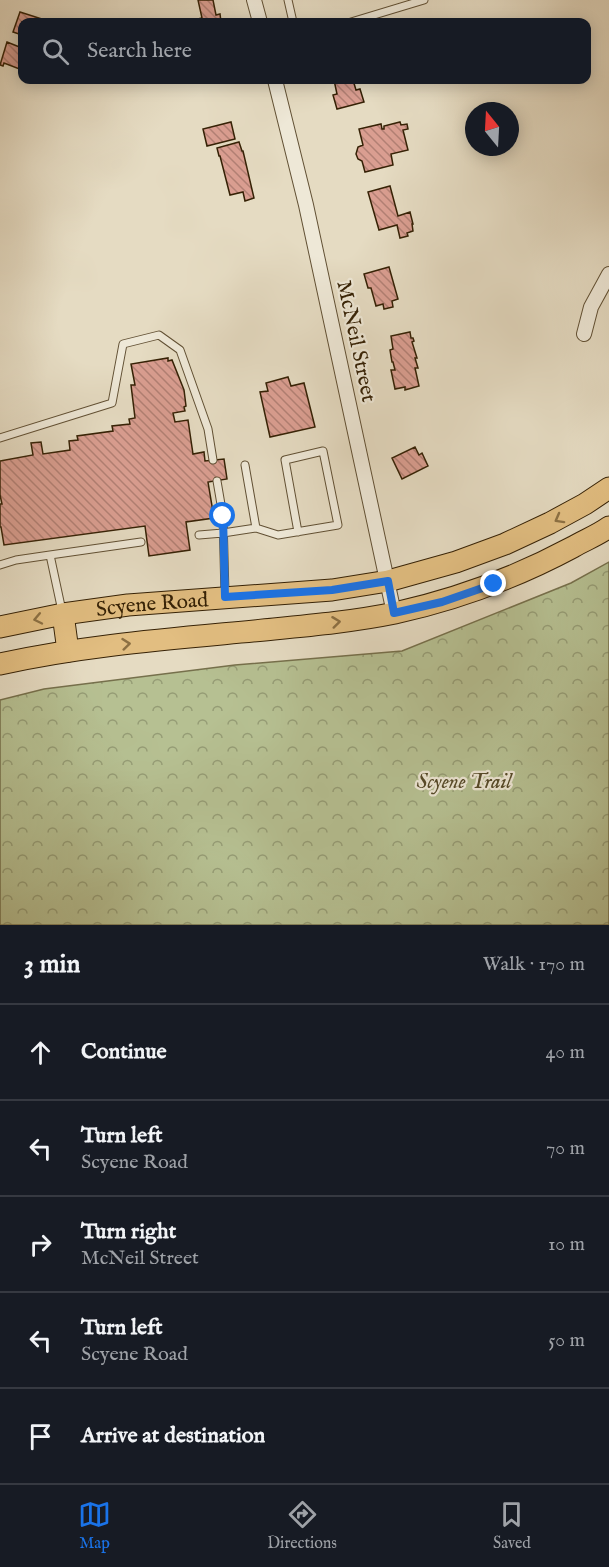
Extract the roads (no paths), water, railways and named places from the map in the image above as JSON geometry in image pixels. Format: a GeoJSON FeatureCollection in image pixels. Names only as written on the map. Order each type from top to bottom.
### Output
{"type":"FeatureCollection","features":[{"type":"Feature","properties":{"kind":"main road","name":"Scyene Road"},"geometry":{"type":"LineString","coordinates":[[0,627],[63,614],[128,605],[332,590],[388,581],[456,562],[506,544],[550,524],[609,488]]}},
{"type":"Feature","properties":{"kind":"main road","name":"Scyene Road"},"geometry":{"type":"LineString","coordinates":[[0,664],[68,651],[339,622],[394,613],[442,602],[494,584],[542,564],[609,527]]}},
{"type":"Feature","properties":{"kind":"main road"},"geometry":{"type":"LineString","coordinates":[[63,614],[68,651]]}},
{"type":"Feature","properties":{"kind":"street"},"geometry":{"type":"LineString","coordinates":[[254,0],[259,18]]}},
{"type":"Feature","properties":{"kind":"street","name":"McNeil Street"},"geometry":{"type":"LineString","coordinates":[[276,84],[306,205],[394,613]]}},
{"type":"Feature","properties":{"kind":"street"},"geometry":{"type":"LineString","coordinates":[[584,334],[591,306],[609,274]]}},
{"type":"Feature","properties":{"kind":"lane"},"geometry":{"type":"LineString","coordinates":[[288,0],[292,18]]}},
{"type":"Feature","properties":{"kind":"lane"},"geometry":{"type":"LineString","coordinates":[[364,18],[424,0]]}},
{"type":"Feature","properties":{"kind":"lane"},"geometry":{"type":"LineString","coordinates":[[0,438],[112,403],[123,344],[159,336],[180,350],[208,429],[213,460]]}},
{"type":"Feature","properties":{"kind":"lane"},"geometry":{"type":"LineString","coordinates":[[199,535],[256,528],[278,535],[298,532],[338,525],[323,451],[285,460],[298,532]]}},
{"type":"Feature","properties":{"kind":"lane"},"geometry":{"type":"LineString","coordinates":[[245,465],[256,528]]}},
{"type":"Feature","properties":{"kind":"lane"},"geometry":{"type":"LineString","coordinates":[[217,481],[223,516],[225,597]]}},
{"type":"Feature","properties":{"kind":"lane"},"geometry":{"type":"LineString","coordinates":[[0,565],[16,560],[141,542]]}},
{"type":"Feature","properties":{"kind":"lane"},"geometry":{"type":"LineString","coordinates":[[50,555],[63,614]]}},
{"type":"Feature","properties":{"kind":"park label","name":"Scyene Trail"},"geometry":{"type":"Point","coordinates":[464,781]}}]}
